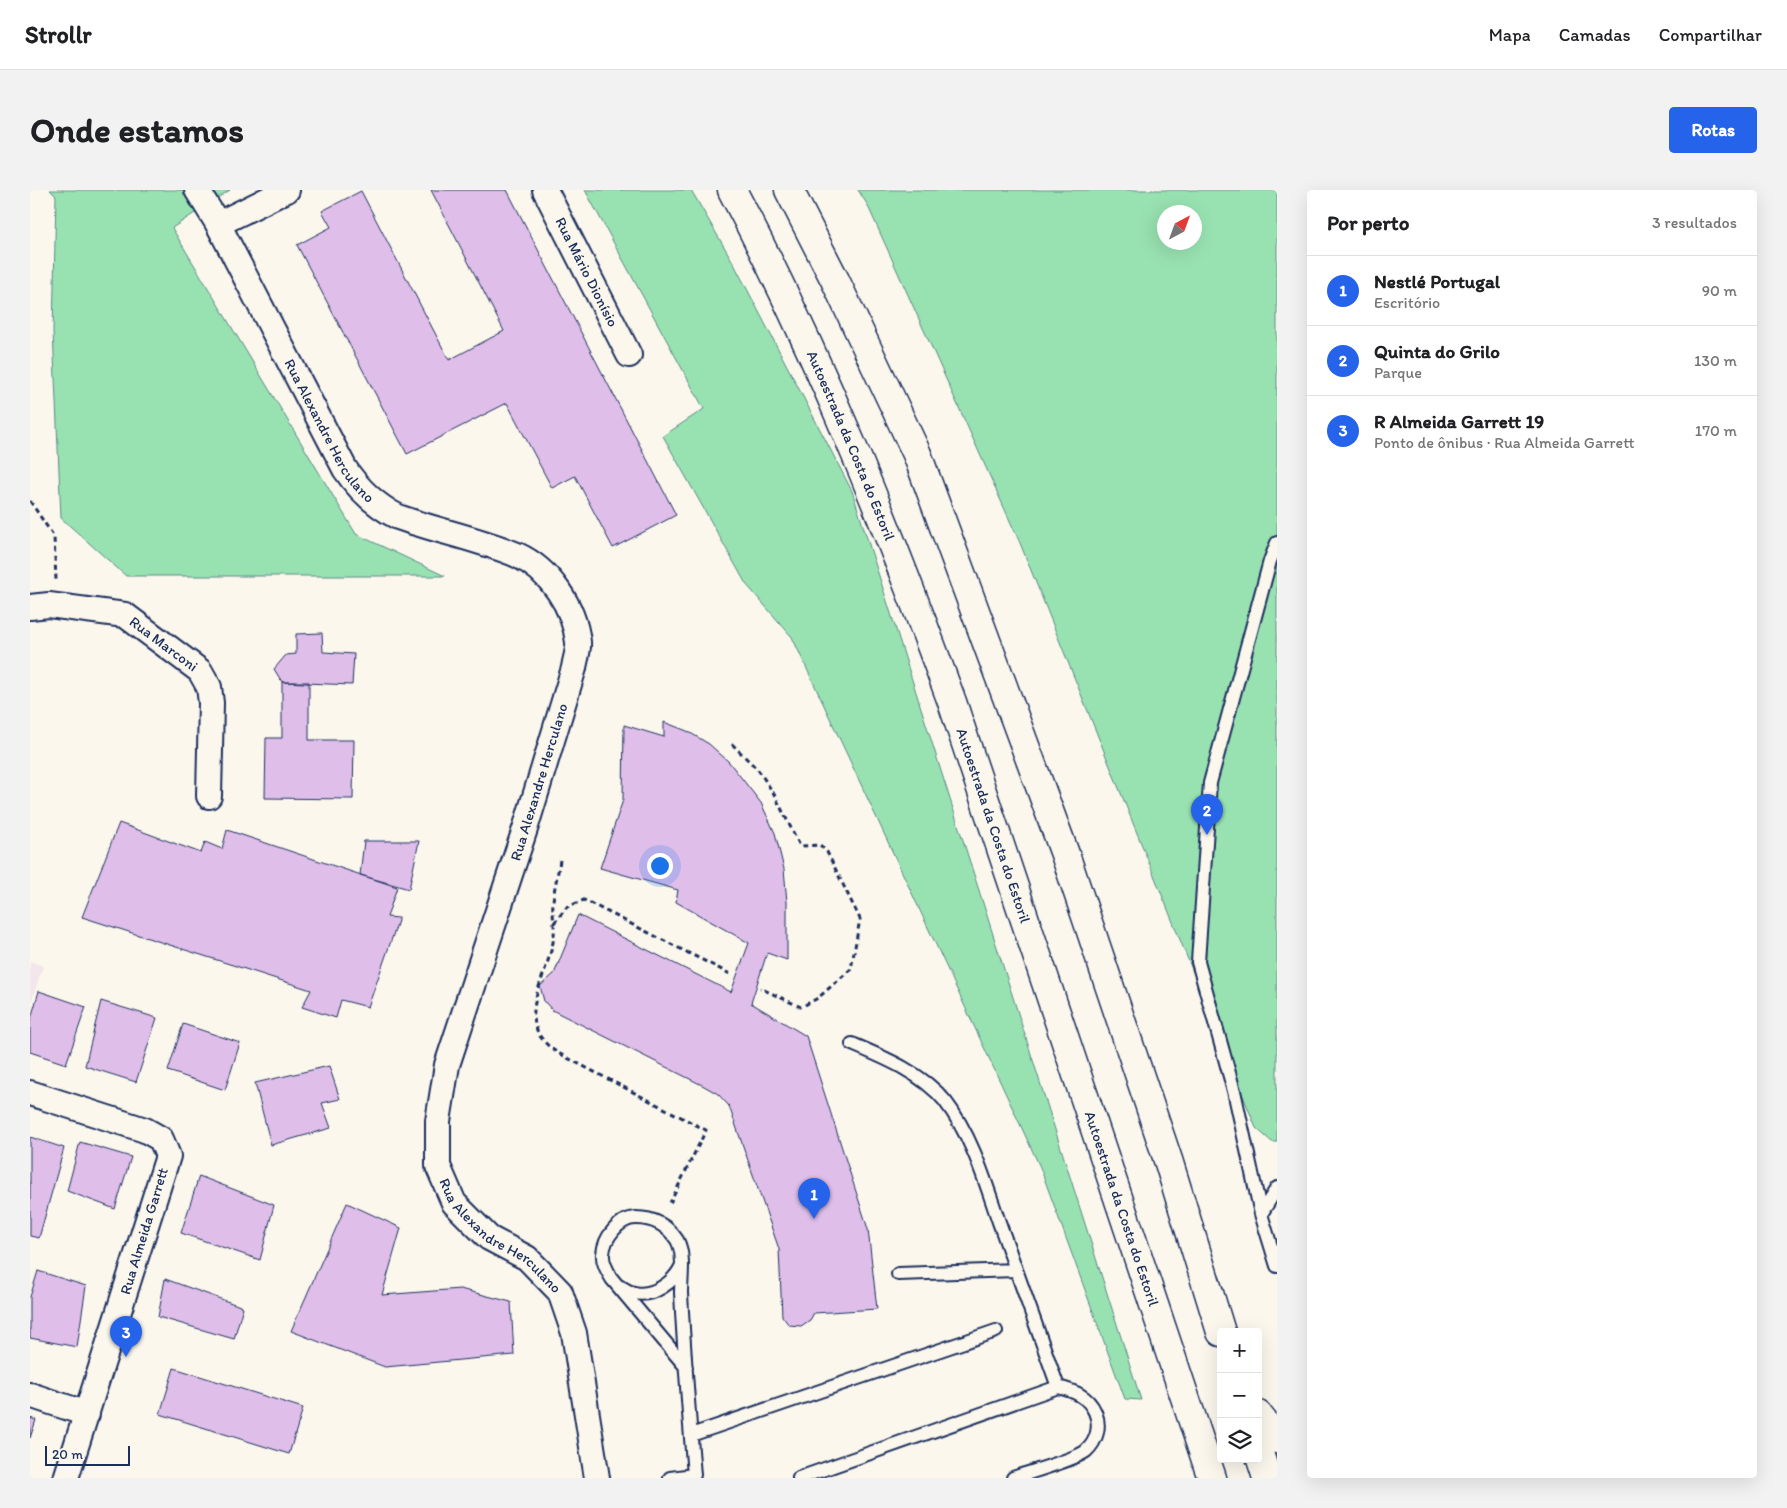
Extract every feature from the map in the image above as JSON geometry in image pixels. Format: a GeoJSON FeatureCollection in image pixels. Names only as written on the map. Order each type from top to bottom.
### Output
{"type":"FeatureCollection","features":[{"type":"Feature","properties":{"kind":"highway","name":"Autoestrada da Costa do Estoril"},"geometry":{"type":"LineString","coordinates":[[732,190],[807,343],[910,588],[952,702],[1212,1478]]}},
{"type":"Feature","properties":{"kind":"highway"},"geometry":{"type":"LineString","coordinates":[[789,190],[835,280],[920,463],[1065,854],[1169,1163],[1220,1328]]}},
{"type":"Feature","properties":{"kind":"highway"},"geometry":{"type":"LineString","coordinates":[[1260,1418],[1277,1439]]}},
{"type":"Feature","properties":{"kind":"highway"},"geometry":{"type":"LineString","coordinates":[[1262,1462],[1267,1478]]}},
{"type":"Feature","properties":{"kind":"street","name":"Rua Alexandre Herculano"},"geometry":{"type":"LineString","coordinates":[[197,190],[218,224],[345,469],[356,486],[384,510],[398,517],[519,556],[541,571],[556,587],[572,617],[578,644],[574,668],[523,835],[447,1066],[438,1121],[438,1166],[454,1203],[489,1238],[527,1258],[560,1292],[574,1333],[598,1478]]}},
{"type":"Feature","properties":{"kind":"street"},"geometry":{"type":"LineString","coordinates":[[218,224],[287,190]]}},
{"type":"Feature","properties":{"kind":"street","name":"Rua Mário Dionísio"},"geometry":{"type":"LineString","coordinates":[[545,190],[629,355]]}},
{"type":"Feature","properties":{"kind":"street","name":"Rua Marconi"},"geometry":{"type":"LineString","coordinates":[[30,607],[57,606],[125,615],[200,671],[208,687],[211,704],[209,796]]}},
{"type":"Feature","properties":{"kind":"street","name":"Rua Almeida Garrett"},"geometry":{"type":"LineString","coordinates":[[30,1094],[145,1130],[161,1139],[168,1156],[66,1478]]}},
{"type":"Feature","properties":{"kind":"street"},"geometry":{"type":"LineString","coordinates":[[30,1395],[87,1414]]}},
{"type":"Feature","properties":{"kind":"lane"},"geometry":{"type":"LineString","coordinates":[[1277,543],[1270,560],[1210,783],[1198,962],[1234,1091],[1261,1214],[1277,1266]]}},
{"type":"Feature","properties":{"kind":"lane"},"geometry":{"type":"LineString","coordinates":[[852,1044],[885,1058],[931,1087],[945,1102],[970,1143],[1058,1387]]}},
{"type":"Feature","properties":{"kind":"lane"},"geometry":{"type":"LineString","coordinates":[[1261,1214],[1277,1188]]}},
{"type":"Feature","properties":{"kind":"lane"},"geometry":{"type":"LineString","coordinates":[[670,1478],[695,1477],[678,1242],[658,1221],[630,1218],[620,1224],[611,1234],[603,1255],[605,1268],[616,1284],[686,1367]]}},
{"type":"Feature","properties":{"kind":"lane"},"geometry":{"type":"LineString","coordinates":[[616,1284],[635,1293],[651,1292],[676,1277],[681,1266]]}},
{"type":"Feature","properties":{"kind":"lane"},"geometry":{"type":"LineString","coordinates":[[898,1274],[1016,1270]]}},
{"type":"Feature","properties":{"kind":"lane"},"geometry":{"type":"LineString","coordinates":[[691,1435],[996,1330]]}},
{"type":"Feature","properties":{"kind":"lane"},"geometry":{"type":"LineString","coordinates":[[799,1478],[1058,1387],[1074,1391],[1084,1397],[1093,1409],[1098,1421],[1096,1440],[1085,1452],[1012,1478]]}},
{"type":"Feature","properties":{"kind":"path"},"geometry":{"type":"LineString","coordinates":[[30,501],[54,538],[57,606]]}},
{"type":"Feature","properties":{"kind":"path"},"geometry":{"type":"LineString","coordinates":[[732,744],[759,771],[774,794],[800,846],[820,845],[827,852],[860,919],[851,969],[818,998],[801,1007],[760,988]]}},
{"type":"Feature","properties":{"kind":"path"},"geometry":{"type":"LineString","coordinates":[[560,860],[553,902],[554,936],[535,999],[534,1015],[537,1031],[544,1044],[706,1130],[670,1203]]}},
{"type":"Feature","properties":{"kind":"path"},"geometry":{"type":"LineString","coordinates":[[554,924],[566,907],[584,900],[730,974]]}},
{"type":"Feature","properties":{"kind":"shaded area"},"geometry":{"type":"Polygon","coordinates":[[[30,961],[43,966],[30,1005],[30,961]]]}},
{"type":"Feature","properties":{"kind":"green space"},"geometry":{"type":"Polygon","coordinates":[[[50,190],[230,190],[172,228],[356,534],[445,576],[126,576],[61,518],[53,331],[56,196],[50,190]]]}},
{"type":"Feature","properties":{"kind":"green space"},"geometry":{"type":"Polygon","coordinates":[[[585,190],[691,190],[733,262],[852,491],[1141,1400],[1125,1399],[1040,1167],[792,637],[746,584],[663,436],[704,409],[585,190]]]}},
{"type":"Feature","properties":{"kind":"green space"},"geometry":{"type":"Polygon","coordinates":[[[858,190],[1277,190],[1277,1142],[1272,1142],[1256,1128],[1020,543],[867,204],[858,190]]]}},
{"type":"Feature","properties":{"kind":"building"},"geometry":{"type":"Polygon","coordinates":[[[431,190],[507,190],[676,515],[613,548],[575,476],[552,488],[507,403],[407,454],[297,245],[331,227],[322,211],[361,191],[449,360],[504,331],[431,190]]]}},
{"type":"Feature","properties":{"kind":"building"},"geometry":{"type":"Polygon","coordinates":[[[322,633],[323,652],[354,654],[352,685],[282,682],[274,669],[286,655],[296,654],[296,634],[322,633]]]}},
{"type":"Feature","properties":{"kind":"building"},"geometry":{"type":"Polygon","coordinates":[[[282,682],[309,682],[309,740],[354,740],[353,799],[265,798],[266,738],[282,738],[282,682]]]}},
{"type":"Feature","properties":{"kind":"building"},"geometry":{"type":"Polygon","coordinates":[[[664,722],[687,731],[709,744],[729,762],[761,803],[775,833],[784,869],[787,902],[787,960],[767,953],[751,1003],[806,1036],[868,1229],[877,1309],[814,1313],[810,1320],[801,1326],[789,1325],[782,1316],[779,1249],[729,1106],[718,1094],[704,1086],[552,1010],[544,1001],[540,986],[554,974],[578,915],[731,992],[749,943],[676,902],[678,890],[600,868],[623,800],[624,725],[664,737],[664,722]]]}},
{"type":"Feature","properties":{"kind":"building"},"geometry":{"type":"Polygon","coordinates":[[[119,823],[201,853],[205,842],[222,849],[227,830],[397,887],[387,917],[399,918],[368,1007],[341,1000],[336,1018],[302,1007],[311,990],[82,917],[119,823]]]}},
{"type":"Feature","properties":{"kind":"building"},"geometry":{"type":"Polygon","coordinates":[[[364,841],[419,841],[409,889],[360,875],[364,841]]]}},
{"type":"Feature","properties":{"kind":"building"},"geometry":{"type":"Polygon","coordinates":[[[39,991],[86,1007],[66,1064],[30,1052],[30,1022],[39,991]]]}},
{"type":"Feature","properties":{"kind":"building"},"geometry":{"type":"Polygon","coordinates":[[[101,1001],[157,1018],[136,1082],[85,1066],[101,1001]]]}},
{"type":"Feature","properties":{"kind":"building"},"geometry":{"type":"Polygon","coordinates":[[[183,1024],[240,1043],[225,1090],[168,1071],[183,1024]]]}},
{"type":"Feature","properties":{"kind":"building"},"geometry":{"type":"Polygon","coordinates":[[[329,1066],[340,1099],[322,1103],[331,1128],[271,1145],[255,1083],[329,1066]]]}},
{"type":"Feature","properties":{"kind":"building"},"geometry":{"type":"Polygon","coordinates":[[[30,1137],[64,1148],[39,1238],[30,1236],[30,1137]]]}},
{"type":"Feature","properties":{"kind":"building"},"geometry":{"type":"Polygon","coordinates":[[[80,1142],[131,1157],[115,1209],[67,1191],[80,1142]]]}},
{"type":"Feature","properties":{"kind":"building"},"geometry":{"type":"Polygon","coordinates":[[[199,1176],[274,1205],[260,1260],[181,1233],[199,1176]]]}},
{"type":"Feature","properties":{"kind":"building"},"geometry":{"type":"Polygon","coordinates":[[[347,1203],[401,1228],[382,1295],[460,1289],[511,1302],[514,1355],[385,1367],[291,1331],[347,1203]]]}},
{"type":"Feature","properties":{"kind":"building"},"geometry":{"type":"Polygon","coordinates":[[[38,1271],[86,1286],[77,1347],[30,1338],[30,1297],[38,1271]]]}},
{"type":"Feature","properties":{"kind":"building"},"geometry":{"type":"Polygon","coordinates":[[[165,1279],[243,1307],[234,1339],[158,1317],[165,1279]]]}},
{"type":"Feature","properties":{"kind":"building"},"geometry":{"type":"Polygon","coordinates":[[[174,1368],[303,1408],[289,1454],[160,1414],[174,1368]]]}},
{"type":"Feature","properties":{"kind":"building"},"geometry":{"type":"Polygon","coordinates":[[[30,1418],[36,1420],[30,1438],[30,1418]]]}},
{"type":"Feature","properties":{"kind":"place","name":"Quinta do Grilo"},"geometry":{"type":"Point","coordinates":[1207,835]}},
{"type":"Feature","properties":{"kind":"place","name":"Nestlé Portugal"},"geometry":{"type":"Point","coordinates":[814,1219]}},
{"type":"Feature","properties":{"kind":"place","name":"R Almeida Garrett 19"},"geometry":{"type":"Point","coordinates":[126,1357]}}]}
